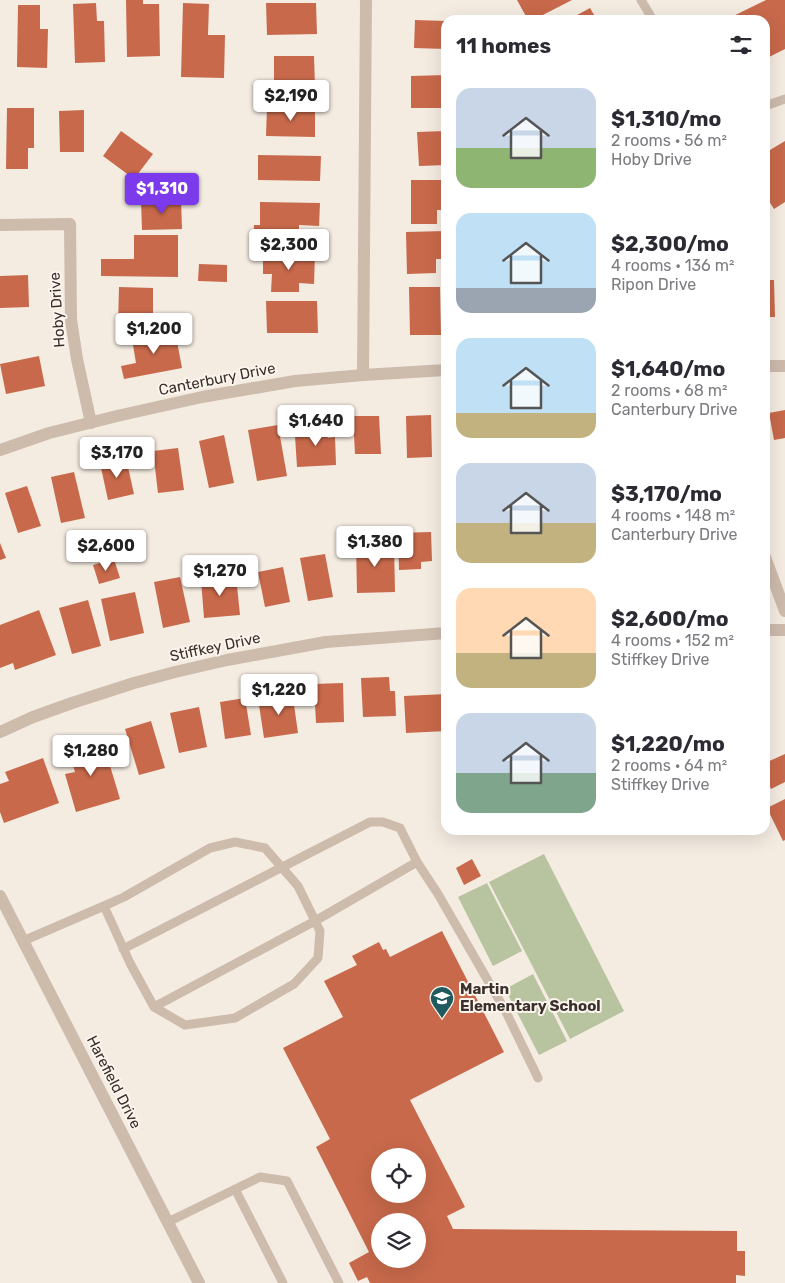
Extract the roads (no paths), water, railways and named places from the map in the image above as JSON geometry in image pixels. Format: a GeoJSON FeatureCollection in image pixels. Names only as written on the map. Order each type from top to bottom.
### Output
{"type":"FeatureCollection","features":[{"type":"Feature","properties":{"kind":"street"},"geometry":{"type":"LineString","coordinates":[[363,375],[366,0]]}},
{"type":"Feature","properties":{"kind":"street","name":"Hoby Drive"},"geometry":{"type":"LineString","coordinates":[[0,225],[70,224],[71,320],[77,359],[91,423]]}},
{"type":"Feature","properties":{"kind":"street"},"geometry":{"type":"LineString","coordinates":[[770,366],[785,366]]}},
{"type":"Feature","properties":{"kind":"street","name":"Canterbury Drive"},"geometry":{"type":"LineString","coordinates":[[0,450],[49,433],[212,395],[295,381],[441,370]]}},
{"type":"Feature","properties":{"kind":"street"},"geometry":{"type":"LineString","coordinates":[[770,570],[785,611]]}},
{"type":"Feature","properties":{"kind":"street"},"geometry":{"type":"LineString","coordinates":[[770,630],[785,630]]}},
{"type":"Feature","properties":{"kind":"street","name":"Stiffkey Drive"},"geometry":{"type":"LineString","coordinates":[[0,732],[33,717],[134,682],[226,660],[326,642],[441,633]]}},
{"type":"Feature","properties":{"kind":"street","name":"Harefield Drive"},"geometry":{"type":"LineString","coordinates":[[0,896],[200,1283]]}},
{"type":"Feature","properties":{"kind":"lane"},"geometry":{"type":"LineString","coordinates":[[641,0],[650,15]]}},
{"type":"Feature","properties":{"kind":"lane"},"geometry":{"type":"LineString","coordinates":[[770,104],[785,99]]}},
{"type":"Feature","properties":{"kind":"lane"},"geometry":{"type":"LineString","coordinates":[[123,949],[370,822],[384,822],[400,828],[417,862],[438,894],[506,1012],[538,1078]]}},
{"type":"Feature","properties":{"kind":"lane"},"geometry":{"type":"LineString","coordinates":[[23,941],[124,897],[210,848],[235,842],[265,848],[298,886],[320,930],[318,958],[294,984],[234,1018],[185,1025],[154,1007],[123,949],[104,906]]}},
{"type":"Feature","properties":{"kind":"lane"},"geometry":{"type":"LineString","coordinates":[[154,1007],[315,921],[417,862]]}},
{"type":"Feature","properties":{"kind":"lane"},"geometry":{"type":"LineString","coordinates":[[168,1222],[260,1177],[287,1181],[339,1283]]}},
{"type":"Feature","properties":{"kind":"lane"},"geometry":{"type":"LineString","coordinates":[[234,1189],[283,1283]]}},
{"type":"Feature","properties":{"kind":"place","name":"Martin Elementary School"},"geometry":{"type":"Point","coordinates":[442,1019]}}]}
